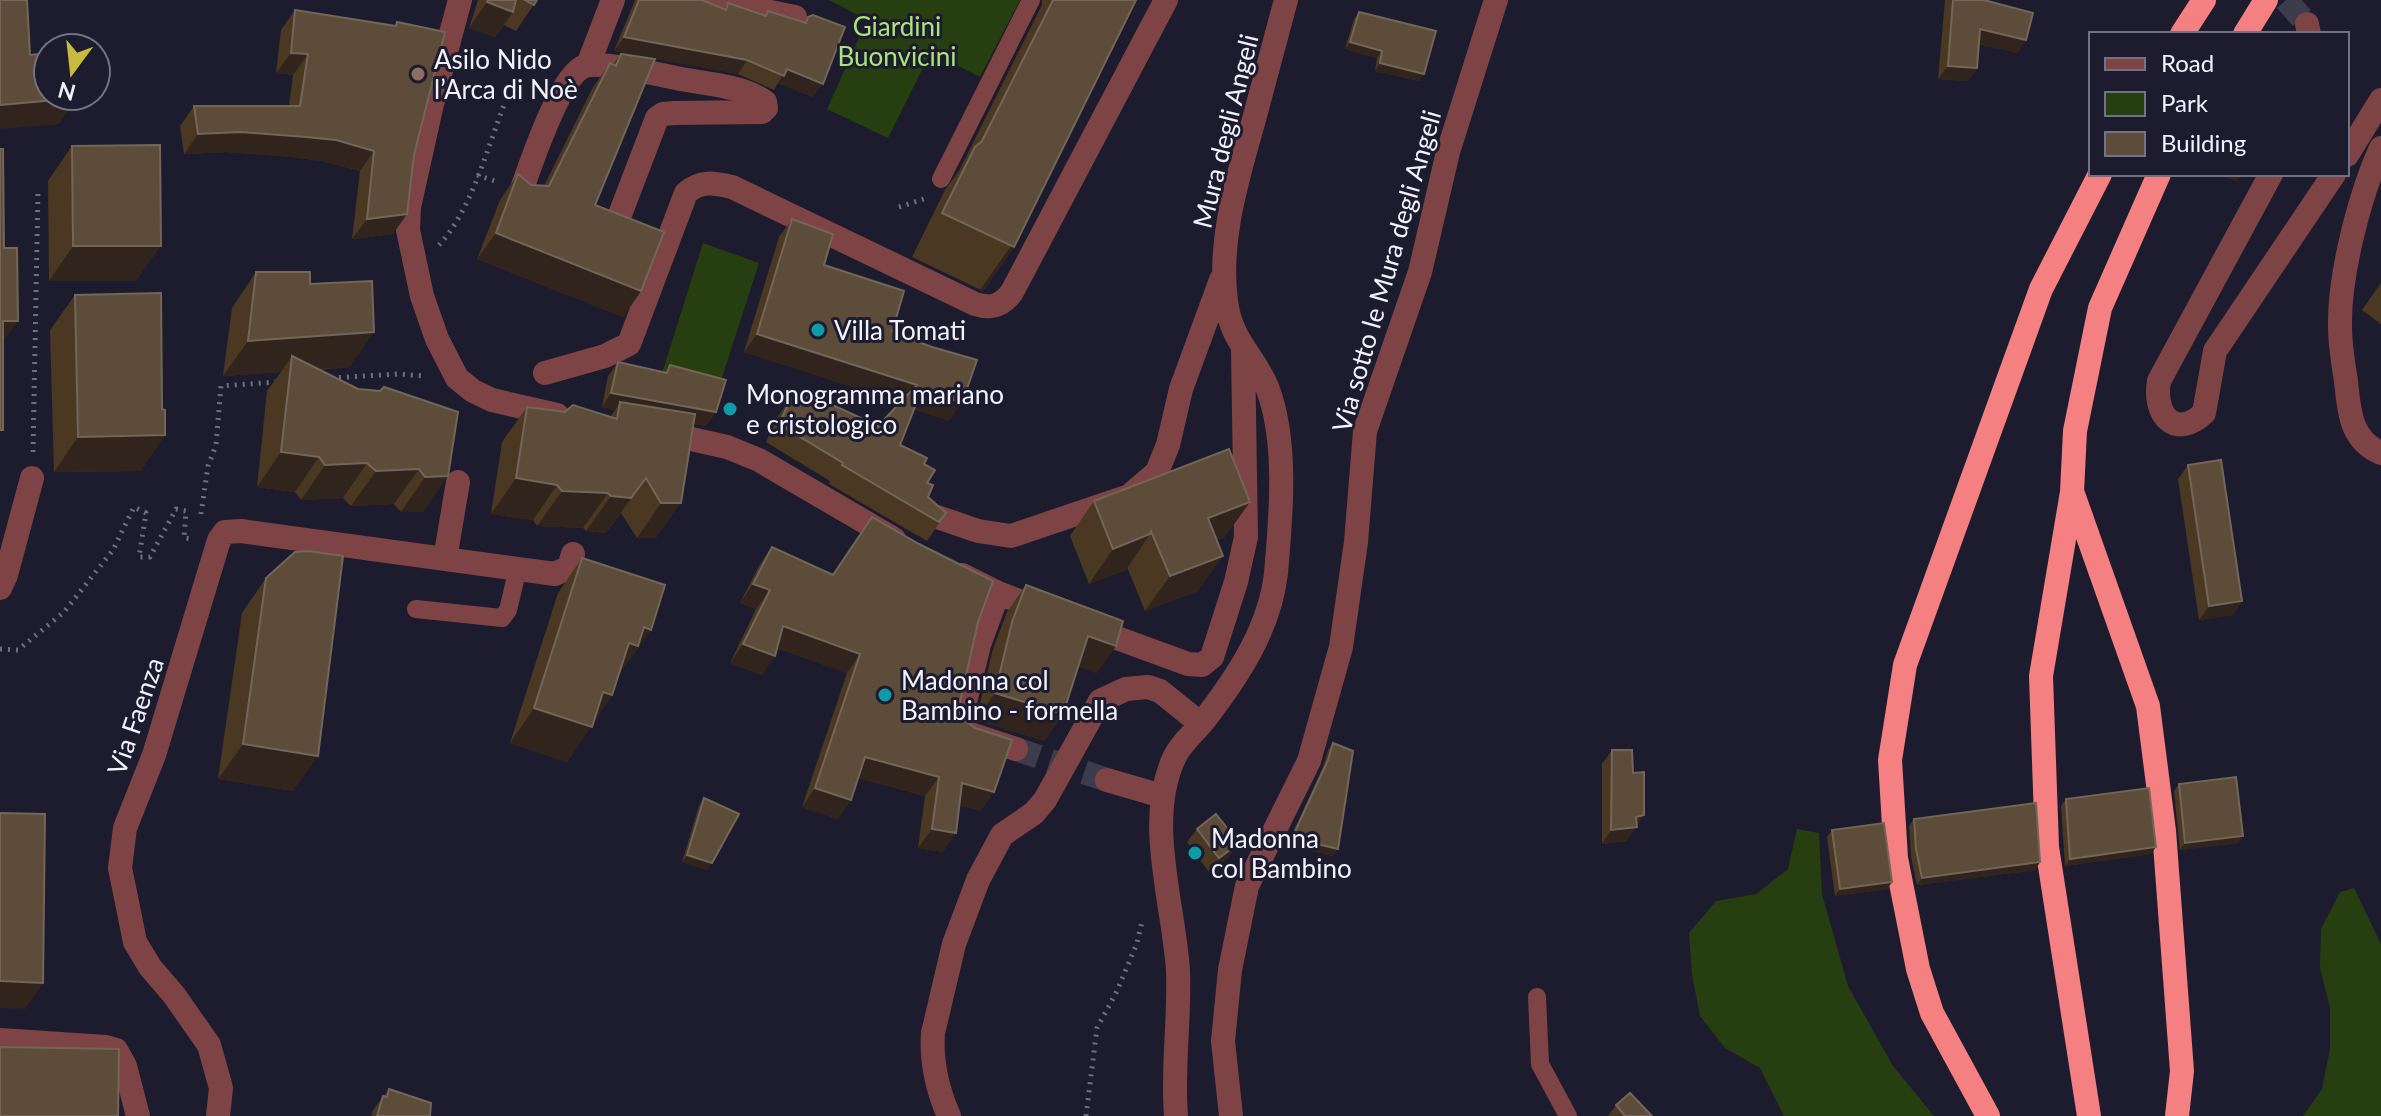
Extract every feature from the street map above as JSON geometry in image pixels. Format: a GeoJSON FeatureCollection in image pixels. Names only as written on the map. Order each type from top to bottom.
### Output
{"type":"FeatureCollection","features":[{"type":"Feature","properties":{"kind":"highway"},"geometry":{"type":"LineString","coordinates":[[2183,32],[2204,0]]}},
{"type":"Feature","properties":{"kind":"highway"},"geometry":{"type":"LineString","coordinates":[[2246,32],[2266,0]]}},
{"type":"Feature","properties":{"kind":"highway"},"geometry":{"type":"LineString","coordinates":[[1988,1116],[1932,1013],[1918,969],[1896,858],[1890,760],[1905,665],[2041,289],[2099,176]]}},
{"type":"Feature","properties":{"kind":"highway"},"geometry":{"type":"LineString","coordinates":[[2089,1116],[2047,847],[2041,676],[2072,492],[2075,431],[2100,308],[2158,176]]}},
{"type":"Feature","properties":{"kind":"highway"},"geometry":{"type":"LineString","coordinates":[[2072,492],[2148,706],[2164,831],[2182,1071],[2177,1116]]}},
{"type":"Feature","properties":{"kind":"street"},"geometry":{"type":"LineString","coordinates":[[460,0],[414,179],[408,230],[422,296],[437,339],[457,378],[473,391],[492,400],[581,419]]}},
{"type":"Feature","properties":{"kind":"street"},"geometry":{"type":"LineString","coordinates":[[588,65],[613,0]]}},
{"type":"Feature","properties":{"kind":"street"},"geometry":{"type":"LineString","coordinates":[[711,0],[795,17]]}},
{"type":"Feature","properties":{"kind":"street"},"geometry":{"type":"LineString","coordinates":[[545,373],[605,356],[629,344],[686,193],[695,185],[711,183],[732,187],[975,304],[996,306],[1012,292],[1166,0]]}},
{"type":"Feature","properties":{"kind":"street","name":"Mura degli Angeli"},"geometry":{"type":"LineString","coordinates":[[1162,796],[1176,754],[1227,691],[1258,634],[1272,597],[1280,510],[1279,444],[1273,406],[1266,386],[1229,321],[1223,274],[1227,231],[1238,175],[1286,0]]}},
{"type":"Feature","properties":{"kind":"street","name":"Via sotto le Mura degli Angeli"},"geometry":{"type":"LineString","coordinates":[[1231,1116],[1223,1041],[1230,970],[1247,886],[1309,761],[1341,647],[1356,542],[1365,431],[1420,272],[1448,152],[1496,0]]}},
{"type":"Feature","properties":{"kind":"street"},"geometry":{"type":"LineString","coordinates":[[519,197],[568,81],[579,69],[588,65],[640,71],[747,92],[765,102],[766,108],[762,112],[674,113],[657,118],[611,228],[665,250]]}},
{"type":"Feature","properties":{"kind":"street"},"geometry":{"type":"LineString","coordinates":[[2349,152],[2381,100]]}},
{"type":"Feature","properties":{"kind":"street"},"geometry":{"type":"LineString","coordinates":[[2381,148],[2364,193],[2348,254],[2339,324],[2350,417],[2360,438],[2371,449],[2381,453]]}},
{"type":"Feature","properties":{"kind":"street"},"geometry":{"type":"LineString","coordinates":[[2270,176],[2159,381],[2159,408],[2164,416],[2178,424],[2188,424],[2204,413],[2215,351],[2333,176]]}},
{"type":"Feature","properties":{"kind":"street"},"geometry":{"type":"LineString","coordinates":[[937,517],[978,531],[1011,536],[1129,496],[1157,472],[1168,445],[1181,389],[1223,274]]}},
{"type":"Feature","properties":{"kind":"street"},"geometry":{"type":"LineString","coordinates":[[937,563],[998,593],[1188,664],[1202,665],[1212,657],[1236,582],[1246,537],[1243,350]]}},
{"type":"Feature","properties":{"kind":"street"},"geometry":{"type":"LineString","coordinates":[[639,429],[694,438],[759,460],[912,550]]}},
{"type":"Feature","properties":{"kind":"street"},"geometry":{"type":"LineString","coordinates":[[0,588],[32,478]]}},
{"type":"Feature","properties":{"kind":"street"},"geometry":{"type":"LineString","coordinates":[[445,559],[458,482]]}},
{"type":"Feature","properties":{"kind":"street","name":"Via Faenza"},"geometry":{"type":"LineString","coordinates":[[218,1116],[221,1088],[209,1045],[135,942],[120,868],[125,828],[154,755],[219,540],[225,532],[241,531],[555,574],[569,567],[573,554]]}},
{"type":"Feature","properties":{"kind":"street"},"geometry":{"type":"LineString","coordinates":[[998,593],[979,645],[959,726],[967,733],[1016,749]]}},
{"type":"Feature","properties":{"kind":"street"},"geometry":{"type":"LineString","coordinates":[[949,1116],[935,1075],[933,1033],[964,913],[1002,835],[1034,813],[1045,800],[1092,713],[1107,697],[1126,689],[1148,687],[1160,691],[1201,724]]}},
{"type":"Feature","properties":{"kind":"street"},"geometry":{"type":"LineString","coordinates":[[1107,780],[1162,796],[1167,880],[1178,971],[1176,1116]]}},
{"type":"Feature","properties":{"kind":"street"},"geometry":{"type":"LineString","coordinates":[[0,1040],[116,1050],[125,1066],[138,1116]]}},
{"type":"Feature","properties":{"kind":"lane"},"geometry":{"type":"LineString","coordinates":[[941,179],[1031,0]]}},
{"type":"Feature","properties":{"kind":"lane"},"geometry":{"type":"LineString","coordinates":[[416,609],[502,618],[508,610],[518,568]]}},
{"type":"Feature","properties":{"kind":"lane"},"geometry":{"type":"LineString","coordinates":[[1537,997],[1540,1064],[1568,1116]]}},
{"type":"Feature","properties":{"kind":"path"},"geometry":{"type":"LineString","coordinates":[[414,257],[436,248],[452,231],[504,105]]}},
{"type":"Feature","properties":{"kind":"path"},"geometry":{"type":"LineString","coordinates":[[32,478],[38,189]]}},
{"type":"Feature","properties":{"kind":"path"},"geometry":{"type":"LineString","coordinates":[[322,379],[398,374],[457,378]]}},
{"type":"Feature","properties":{"kind":"path"},"geometry":{"type":"LineString","coordinates":[[201,519],[208,466],[216,445],[221,386],[278,382]]}},
{"type":"Feature","properties":{"kind":"path"},"geometry":{"type":"LineString","coordinates":[[0,649],[18,650],[64,612],[113,550],[134,507],[146,513],[139,557],[150,557],[176,509],[186,511],[184,538],[197,539],[199,532]]}},
{"type":"Feature","properties":{"kind":"path"},"geometry":{"type":"LineString","coordinates":[[1086,1116],[1097,1028],[1137,943],[1142,911]]}},
{"type":"Feature","properties":{"kind":"green space","name":"Giardini Buonvicini"},"geometry":{"type":"Polygon","coordinates":[[[829,0],[1020,0],[980,77],[931,52],[888,138],[827,109],[867,20],[829,0]]]}},
{"type":"Feature","properties":{"kind":"green space"},"geometry":{"type":"Polygon","coordinates":[[[703,243],[759,263],[718,390],[662,373],[703,243]]]}},
{"type":"Feature","properties":{"kind":"green space"},"geometry":{"type":"Polygon","coordinates":[[[1797,829],[1819,833],[1822,894],[1848,986],[1893,1066],[1934,1116],[1784,1116],[1760,1068],[1725,1048],[1700,1016],[1692,975],[1689,933],[1716,901],[1756,894],[1788,869],[1797,829]]]}},
{"type":"Feature","properties":{"kind":"green space"},"geometry":{"type":"Polygon","coordinates":[[[2354,888],[2381,944],[2381,1116],[2303,1116],[2322,1089],[2330,1049],[2330,1008],[2320,968],[2321,929],[2340,892],[2354,888]]]}},
{"type":"Feature","properties":{"kind":"building"},"geometry":{"type":"Polygon","coordinates":[[[0,0],[27,0],[32,102],[0,105],[0,0]]]}},
{"type":"Feature","properties":{"kind":"building"},"geometry":{"type":"Polygon","coordinates":[[[488,0],[516,0],[513,12],[488,0]]]}},
{"type":"Feature","properties":{"kind":"building"},"geometry":{"type":"Polygon","coordinates":[[[639,0],[702,0],[726,10],[728,3],[766,16],[768,11],[806,23],[808,17],[813,15],[845,27],[823,84],[787,69],[784,76],[747,60],[624,37],[639,0]]]}},
{"type":"Feature","properties":{"kind":"building"},"geometry":{"type":"Polygon","coordinates":[[[1053,0],[1136,0],[1014,247],[942,213],[1053,0]]]}},
{"type":"Feature","properties":{"kind":"building"},"geometry":{"type":"Polygon","coordinates":[[[1953,0],[1984,0],[2033,13],[2026,40],[1980,29],[1977,68],[1948,66],[1953,0]]]}},
{"type":"Feature","properties":{"kind":"building"},"geometry":{"type":"Polygon","coordinates":[[[295,10],[396,26],[397,22],[445,32],[414,155],[407,214],[367,219],[374,151],[336,140],[306,137],[241,132],[198,134],[194,106],[300,106],[308,54],[291,53],[295,10]]]}},
{"type":"Feature","properties":{"kind":"building"},"geometry":{"type":"Polygon","coordinates":[[[1359,12],[1436,31],[1424,74],[1380,63],[1382,51],[1350,42],[1359,12]]]}},
{"type":"Feature","properties":{"kind":"building"},"geometry":{"type":"Polygon","coordinates":[[[621,54],[655,59],[595,205],[664,232],[641,291],[496,233],[518,174],[531,185],[549,186],[610,63],[616,66],[621,54]]]}},
{"type":"Feature","properties":{"kind":"building"},"geometry":{"type":"Polygon","coordinates":[[[160,145],[161,246],[73,246],[72,146],[160,145]]]}},
{"type":"Feature","properties":{"kind":"building"},"geometry":{"type":"Polygon","coordinates":[[[0,149],[3,149],[4,248],[17,248],[18,321],[3,321],[3,430],[0,430],[0,149]]]}},
{"type":"Feature","properties":{"kind":"building"},"geometry":{"type":"Polygon","coordinates":[[[792,219],[833,234],[824,265],[904,291],[892,332],[977,360],[962,403],[922,389],[900,445],[927,458],[924,464],[935,470],[927,483],[933,485],[928,497],[946,513],[939,522],[779,424],[791,398],[805,402],[809,394],[878,426],[917,385],[757,334],[792,219]]]}},
{"type":"Feature","properties":{"kind":"building"},"geometry":{"type":"Polygon","coordinates":[[[256,272],[310,272],[310,284],[372,281],[374,332],[248,341],[256,272]]]}},
{"type":"Feature","properties":{"kind":"building"},"geometry":{"type":"Polygon","coordinates":[[[161,293],[165,435],[78,437],[75,295],[161,293]]]}},
{"type":"Feature","properties":{"kind":"building"},"geometry":{"type":"Polygon","coordinates":[[[292,356],[358,389],[380,391],[384,387],[458,412],[448,476],[425,477],[419,469],[376,471],[367,463],[325,465],[319,457],[281,452],[292,356]]]}},
{"type":"Feature","properties":{"kind":"building"},"geometry":{"type":"Polygon","coordinates":[[[618,362],[667,373],[670,365],[726,380],[716,412],[611,393],[618,362]]]}},
{"type":"Feature","properties":{"kind":"building"},"geometry":{"type":"Polygon","coordinates":[[[620,402],[695,414],[681,503],[661,503],[646,478],[631,498],[608,493],[562,491],[557,485],[516,478],[527,407],[565,412],[573,405],[617,419],[620,402]]]}},
{"type":"Feature","properties":{"kind":"building"},"geometry":{"type":"Polygon","coordinates":[[[1229,449],[1250,502],[1208,518],[1223,556],[1170,576],[1151,531],[1113,549],[1094,501],[1229,449]]]}},
{"type":"Feature","properties":{"kind":"building"},"geometry":{"type":"Polygon","coordinates":[[[2221,460],[2242,601],[2209,606],[2188,465],[2221,460]]]}},
{"type":"Feature","properties":{"kind":"building"},"geometry":{"type":"Polygon","coordinates":[[[872,517],[993,581],[978,622],[958,711],[975,728],[1012,740],[994,792],[962,783],[956,833],[932,829],[939,777],[865,757],[851,800],[815,788],[860,654],[783,626],[775,656],[743,644],[770,590],[753,584],[772,547],[833,575],[872,517]]]}},
{"type":"Feature","properties":{"kind":"building"},"geometry":{"type":"Polygon","coordinates":[[[295,552],[343,556],[318,756],[243,744],[266,578],[295,552]]]}},
{"type":"Feature","properties":{"kind":"building"},"geometry":{"type":"Polygon","coordinates":[[[582,558],[665,585],[651,630],[644,627],[638,646],[629,643],[612,695],[603,692],[592,727],[534,708],[582,558]]]}},
{"type":"Feature","properties":{"kind":"building"},"geometry":{"type":"Polygon","coordinates":[[[1026,585],[1123,621],[1116,646],[1088,636],[1063,714],[995,693],[1012,622],[1026,585]]]}},
{"type":"Feature","properties":{"kind":"building"},"geometry":{"type":"Polygon","coordinates":[[[1333,743],[1353,751],[1338,849],[1292,838],[1333,743]]]}},
{"type":"Feature","properties":{"kind":"building"},"geometry":{"type":"Polygon","coordinates":[[[1612,750],[1632,750],[1633,773],[1644,772],[1644,815],[1636,817],[1637,827],[1611,830],[1612,750]]]}},
{"type":"Feature","properties":{"kind":"building"},"geometry":{"type":"Polygon","coordinates":[[[2236,777],[2243,836],[2185,843],[2179,784],[2236,777]]]}},
{"type":"Feature","properties":{"kind":"building"},"geometry":{"type":"Polygon","coordinates":[[[2149,788],[2156,847],[2070,859],[2066,799],[2149,788]]]}},
{"type":"Feature","properties":{"kind":"building"},"geometry":{"type":"Polygon","coordinates":[[[704,798],[739,814],[712,863],[687,855],[704,798]]]}},
{"type":"Feature","properties":{"kind":"building"},"geometry":{"type":"Polygon","coordinates":[[[2036,803],[2040,862],[1922,878],[1914,819],[2036,803]]]}},
{"type":"Feature","properties":{"kind":"building"},"geometry":{"type":"Polygon","coordinates":[[[0,813],[45,814],[43,983],[0,981],[0,813]]]}},
{"type":"Feature","properties":{"kind":"building"},"geometry":{"type":"Polygon","coordinates":[[[1216,814],[1239,843],[1219,858],[1197,829],[1216,814]]]}},
{"type":"Feature","properties":{"kind":"building"},"geometry":{"type":"Polygon","coordinates":[[[1884,823],[1892,882],[1840,889],[1832,830],[1884,823]]]}},
{"type":"Feature","properties":{"kind":"building"},"geometry":{"type":"Polygon","coordinates":[[[0,1047],[119,1049],[118,1116],[0,1116],[0,1047]]]}},
{"type":"Feature","properties":{"kind":"building"},"geometry":{"type":"Polygon","coordinates":[[[389,1089],[431,1103],[430,1116],[377,1116],[383,1096],[387,1097],[389,1089]]]}},
{"type":"Feature","properties":{"kind":"building"},"geometry":{"type":"Polygon","coordinates":[[[1630,1093],[1652,1116],[1625,1116],[1616,1105],[1630,1093]]]}},
{"type":"Feature","properties":{"kind":"tunnel"},"geometry":{"type":"LineString","coordinates":[[2286,0],[2307,24]]}},
{"type":"Feature","properties":{"kind":"tunnel"},"geometry":{"type":"LineString","coordinates":[[1016,749],[1107,780]]}},
{"type":"Feature","properties":{"kind":"place","name":"Asilo Nido l’Arca di Noè"},"geometry":{"type":"Point","coordinates":[418,74]}},
{"type":"Feature","properties":{"kind":"place","name":"Villa Tomati"},"geometry":{"type":"Point","coordinates":[818,330]}},
{"type":"Feature","properties":{"kind":"place","name":"Monogramma mariano e cristologico"},"geometry":{"type":"Point","coordinates":[730,409]}},
{"type":"Feature","properties":{"kind":"place","name":"Madonna col Bambino - formella"},"geometry":{"type":"Point","coordinates":[885,695]}},
{"type":"Feature","properties":{"kind":"place","name":"Madonna col Bambino"},"geometry":{"type":"Point","coordinates":[1195,853]}}]}
